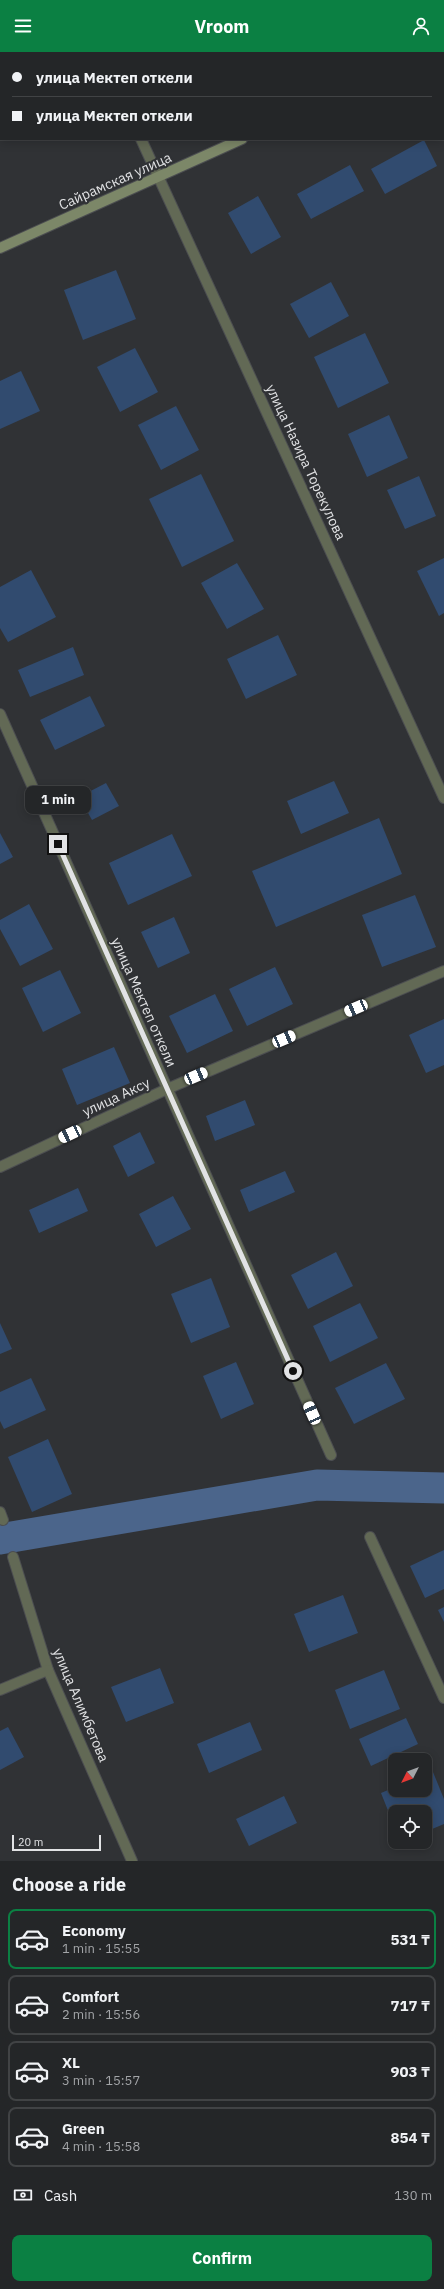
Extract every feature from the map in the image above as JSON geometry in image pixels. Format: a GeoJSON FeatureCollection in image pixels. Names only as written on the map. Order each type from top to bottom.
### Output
{"type":"FeatureCollection","features":[{"type":"Feature","properties":{"kind":"main road","name":"Сайрамская улица"},"geometry":{"type":"LineString","coordinates":[[0,248],[240,140]]}},
{"type":"Feature","properties":{"kind":"street","name":"улица Назира Торекулова"},"geometry":{"type":"LineString","coordinates":[[142,140],[160,177],[444,798]]}},
{"type":"Feature","properties":{"kind":"street","name":"улица Мектеп откели"},"geometry":{"type":"LineString","coordinates":[[0,714],[331,1455]]}},
{"type":"Feature","properties":{"kind":"street","name":"улица Аксу"},"geometry":{"type":"LineString","coordinates":[[0,1167],[167,1088],[444,971]]}},
{"type":"Feature","properties":{"kind":"street"},"geometry":{"type":"LineString","coordinates":[[370,1537],[444,1698]]}},
{"type":"Feature","properties":{"kind":"street","name":"улица Алимбетова"},"geometry":{"type":"LineString","coordinates":[[13,1557],[48,1670],[132,1861]]}},
{"type":"Feature","properties":{"kind":"street"},"geometry":{"type":"LineString","coordinates":[[0,1690],[48,1670]]}},
{"type":"Feature","properties":{"kind":"building"},"geometry":{"type":"Polygon","coordinates":[[[424,140],[437,166],[385,194],[371,169],[424,140]]]}},
{"type":"Feature","properties":{"kind":"building"},"geometry":{"type":"Polygon","coordinates":[[[350,165],[364,191],[311,219],[297,194],[350,165]]]}},
{"type":"Feature","properties":{"kind":"building"},"geometry":{"type":"Polygon","coordinates":[[[258,196],[281,237],[251,254],[228,213],[258,196]]]}},
{"type":"Feature","properties":{"kind":"building"},"geometry":{"type":"Polygon","coordinates":[[[116,270],[136,319],[83,340],[64,290],[116,270]]]}},
{"type":"Feature","properties":{"kind":"building"},"geometry":{"type":"Polygon","coordinates":[[[331,282],[349,316],[309,338],[290,304],[331,282]]]}},
{"type":"Feature","properties":{"kind":"building"},"geometry":{"type":"Polygon","coordinates":[[[365,333],[389,383],[338,408],[314,357],[365,333]]]}},
{"type":"Feature","properties":{"kind":"building"},"geometry":{"type":"Polygon","coordinates":[[[135,348],[158,392],[120,412],[97,367],[135,348]]]}},
{"type":"Feature","properties":{"kind":"building"},"geometry":{"type":"Polygon","coordinates":[[[21,371],[40,411],[0,429],[0,381],[21,371]]]}},
{"type":"Feature","properties":{"kind":"building"},"geometry":{"type":"Polygon","coordinates":[[[176,406],[199,450],[161,470],[138,425],[176,406]]]}},
{"type":"Feature","properties":{"kind":"building"},"geometry":{"type":"Polygon","coordinates":[[[389,415],[408,458],[367,477],[348,434],[389,415]]]}},
{"type":"Feature","properties":{"kind":"building"},"geometry":{"type":"Polygon","coordinates":[[[201,474],[234,541],[182,567],[149,499],[201,474]]]}},
{"type":"Feature","properties":{"kind":"building"},"geometry":{"type":"Polygon","coordinates":[[[419,476],[436,516],[405,529],[387,490],[419,476]]]}},
{"type":"Feature","properties":{"kind":"building"},"geometry":{"type":"Polygon","coordinates":[[[444,558],[444,613],[439,616],[417,571],[444,558]]]}},
{"type":"Feature","properties":{"kind":"building"},"geometry":{"type":"Polygon","coordinates":[[[237,563],[264,609],[227,629],[201,583],[237,563]]]}},
{"type":"Feature","properties":{"kind":"building"},"geometry":{"type":"Polygon","coordinates":[[[31,570],[56,617],[8,642],[0,628],[0,587],[31,570]]]}},
{"type":"Feature","properties":{"kind":"building"},"geometry":{"type":"Polygon","coordinates":[[[278,635],[297,675],[246,699],[227,659],[278,635]]]}},
{"type":"Feature","properties":{"kind":"building"},"geometry":{"type":"Polygon","coordinates":[[[73,647],[84,675],[30,697],[18,670],[73,647]]]}},
{"type":"Feature","properties":{"kind":"building"},"geometry":{"type":"Polygon","coordinates":[[[90,696],[105,726],[55,750],[40,720],[90,696]]]}},
{"type":"Feature","properties":{"kind":"building"},"geometry":{"type":"Polygon","coordinates":[[[334,781],[349,813],[301,834],[287,801],[334,781]]]}},
{"type":"Feature","properties":{"kind":"building"},"geometry":{"type":"Polygon","coordinates":[[[106,783],[119,806],[92,820],[79,797],[106,783]]]}},
{"type":"Feature","properties":{"kind":"building"},"geometry":{"type":"Polygon","coordinates":[[[379,818],[402,874],[276,927],[252,871],[379,818]]]}},
{"type":"Feature","properties":{"kind":"building"},"geometry":{"type":"Polygon","coordinates":[[[0,833],[13,857],[0,864],[0,833]]]}},
{"type":"Feature","properties":{"kind":"building"},"geometry":{"type":"Polygon","coordinates":[[[172,834],[192,876],[128,905],[109,863],[172,834]]]}},
{"type":"Feature","properties":{"kind":"building"},"geometry":{"type":"Polygon","coordinates":[[[415,895],[436,947],[382,967],[362,915],[415,895]]]}},
{"type":"Feature","properties":{"kind":"building"},"geometry":{"type":"Polygon","coordinates":[[[29,904],[53,949],[20,966],[0,929],[0,920],[29,904]]]}},
{"type":"Feature","properties":{"kind":"building"},"geometry":{"type":"Polygon","coordinates":[[[174,917],[190,953],[158,968],[141,932],[174,917]]]}},
{"type":"Feature","properties":{"kind":"building"},"geometry":{"type":"Polygon","coordinates":[[[275,967],[293,1004],[247,1026],[229,989],[275,967]]]}},
{"type":"Feature","properties":{"kind":"building"},"geometry":{"type":"Polygon","coordinates":[[[60,970],[81,1013],[43,1032],[22,988],[60,970]]]}},
{"type":"Feature","properties":{"kind":"building"},"geometry":{"type":"Polygon","coordinates":[[[215,994],[233,1031],[187,1053],[169,1016],[215,994]]]}},
{"type":"Feature","properties":{"kind":"building"},"geometry":{"type":"Polygon","coordinates":[[[444,1019],[444,1065],[426,1073],[409,1035],[444,1019]]]}},
{"type":"Feature","properties":{"kind":"building"},"geometry":{"type":"Polygon","coordinates":[[[114,1047],[130,1083],[77,1105],[62,1069],[114,1047]]]}},
{"type":"Feature","properties":{"kind":"building"},"geometry":{"type":"Polygon","coordinates":[[[245,1100],[255,1125],[215,1141],[206,1116],[245,1100]]]}},
{"type":"Feature","properties":{"kind":"building"},"geometry":{"type":"Polygon","coordinates":[[[140,1132],[155,1163],[128,1177],[113,1146],[140,1132]]]}},
{"type":"Feature","properties":{"kind":"building"},"geometry":{"type":"Polygon","coordinates":[[[285,1171],[295,1192],[249,1212],[240,1190],[285,1171]]]}},
{"type":"Feature","properties":{"kind":"building"},"geometry":{"type":"Polygon","coordinates":[[[78,1188],[88,1211],[39,1233],[29,1210],[78,1188]]]}},
{"type":"Feature","properties":{"kind":"building"},"geometry":{"type":"Polygon","coordinates":[[[173,1196],[191,1229],[156,1247],[139,1214],[173,1196]]]}},
{"type":"Feature","properties":{"kind":"building"},"geometry":{"type":"Polygon","coordinates":[[[336,1252],[353,1286],[308,1309],[291,1275],[336,1252]]]}},
{"type":"Feature","properties":{"kind":"building"},"geometry":{"type":"Polygon","coordinates":[[[211,1278],[230,1327],[191,1343],[171,1294],[211,1278]]]}},
{"type":"Feature","properties":{"kind":"building"},"geometry":{"type":"Polygon","coordinates":[[[360,1303],[378,1338],[330,1362],[313,1326],[360,1303]]]}},
{"type":"Feature","properties":{"kind":"building"},"geometry":{"type":"Polygon","coordinates":[[[0,1323],[12,1349],[0,1354],[0,1323]]]}},
{"type":"Feature","properties":{"kind":"building"},"geometry":{"type":"Polygon","coordinates":[[[236,1362],[254,1404],[221,1419],[203,1376],[236,1362]]]}},
{"type":"Feature","properties":{"kind":"building"},"geometry":{"type":"Polygon","coordinates":[[[386,1363],[405,1399],[354,1424],[335,1388],[386,1363]]]}},
{"type":"Feature","properties":{"kind":"building"},"geometry":{"type":"Polygon","coordinates":[[[31,1378],[46,1410],[4,1429],[0,1421],[0,1392],[31,1378]]]}},
{"type":"Feature","properties":{"kind":"building"},"geometry":{"type":"Polygon","coordinates":[[[48,1439],[72,1494],[32,1512],[8,1457],[48,1439]]]}},
{"type":"Feature","properties":{"kind":"building"},"geometry":{"type":"Polygon","coordinates":[[[444,1550],[444,1589],[425,1598],[410,1566],[444,1550]]]}},
{"type":"Feature","properties":{"kind":"building"},"geometry":{"type":"Polygon","coordinates":[[[343,1595],[358,1633],[309,1652],[294,1614],[343,1595]]]}},
{"type":"Feature","properties":{"kind":"building"},"geometry":{"type":"Polygon","coordinates":[[[444,1607],[444,1622],[438,1610],[444,1607]]]}},
{"type":"Feature","properties":{"kind":"building"},"geometry":{"type":"Polygon","coordinates":[[[160,1668],[174,1703],[126,1722],[111,1687],[160,1668]]]}},
{"type":"Feature","properties":{"kind":"building"},"geometry":{"type":"Polygon","coordinates":[[[384,1670],[400,1709],[350,1729],[335,1690],[384,1670]]]}},
{"type":"Feature","properties":{"kind":"building"},"geometry":{"type":"Polygon","coordinates":[[[406,1718],[418,1744],[399,1753],[388,1753],[388,1758],[371,1766],[359,1739],[406,1718]]]}},
{"type":"Feature","properties":{"kind":"building"},"geometry":{"type":"Polygon","coordinates":[[[250,1722],[262,1750],[209,1773],[197,1744],[250,1722]]]}},
{"type":"Feature","properties":{"kind":"building"},"geometry":{"type":"Polygon","coordinates":[[[8,1727],[24,1757],[0,1770],[0,1731],[8,1727]]]}},
{"type":"Feature","properties":{"kind":"building"},"geometry":{"type":"Polygon","coordinates":[[[432,1772],[444,1799],[444,1824],[432,1829],[432,1805],[388,1805],[388,1810],[381,1793],[388,1790],[388,1797],[432,1797],[432,1772]]]}},
{"type":"Feature","properties":{"kind":"building"},"geometry":{"type":"Polygon","coordinates":[[[284,1796],[297,1823],[249,1846],[236,1819],[284,1796]]]}},
{"type":"Feature","properties":{"kind":"waterway"},"geometry":{"type":"LineString","coordinates":[[0,1539],[317,1485],[444,1488]]}},
{"type":"Feature","properties":{"kind":"route"},"geometry":{"type":"LineString","coordinates":[[58,844],[293,1371]]}}]}
